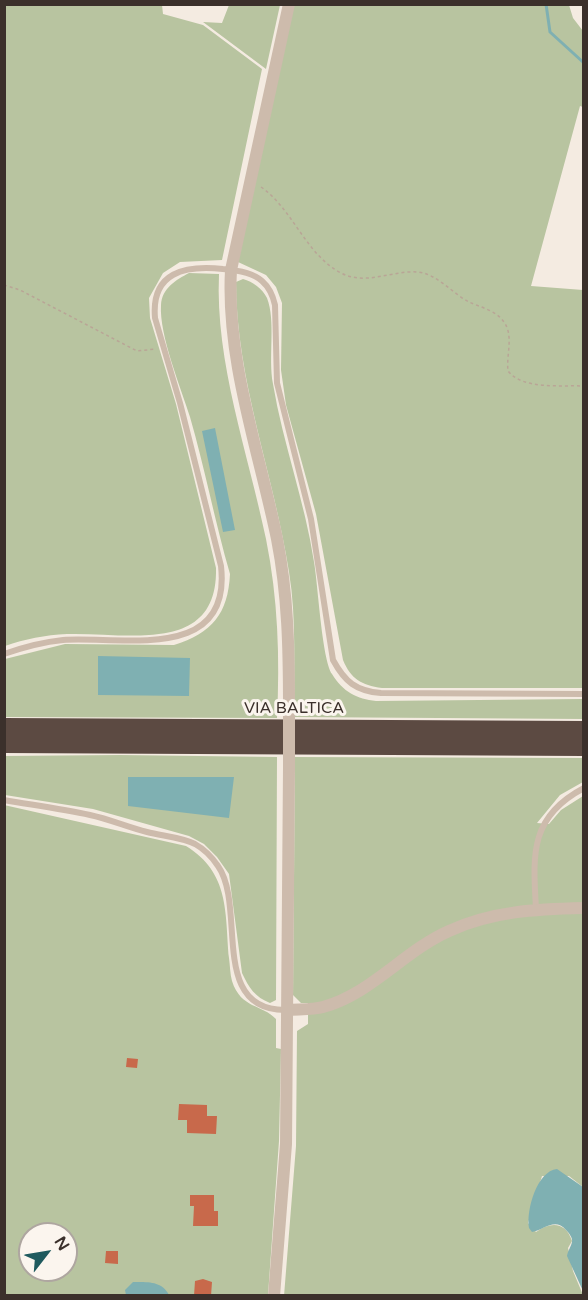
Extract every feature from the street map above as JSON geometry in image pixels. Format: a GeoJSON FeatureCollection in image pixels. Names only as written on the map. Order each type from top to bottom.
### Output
{"type":"FeatureCollection","features":[{"type":"Feature","properties":{"kind":"highway","name":"VIA BALTICA"},"geometry":{"type":"LineString","coordinates":[[4,727],[584,730]]}},
{"type":"Feature","properties":{"kind":"highway"},"geometry":{"type":"LineString","coordinates":[[4,744],[584,747]]}},
{"type":"Feature","properties":{"kind":"street"},"geometry":{"type":"LineString","coordinates":[[274,1296],[286,1144],[288,625],[284,579],[231,324],[231,270],[289,4]]}},
{"type":"Feature","properties":{"kind":"street"},"geometry":{"type":"LineString","coordinates":[[287,1010],[322,1007],[355,994],[425,943],[474,921],[536,909],[584,908]]}},
{"type":"Feature","properties":{"kind":"lane"},"geometry":{"type":"LineString","coordinates":[[4,654],[41,643],[64,640],[173,639],[200,627],[212,615],[219,601],[223,583],[221,566],[180,403],[162,348],[154,306],[162,284],[172,274],[187,268],[231,270],[252,274],[272,293],[275,305],[277,383],[311,519],[333,660],[342,677],[353,687],[365,692],[584,694]]}},
{"type":"Feature","properties":{"kind":"lane"},"geometry":{"type":"LineString","coordinates":[[536,909],[534,863],[540,830],[551,812],[566,798],[584,788]]}},
{"type":"Feature","properties":{"kind":"lane"},"geometry":{"type":"LineString","coordinates":[[4,800],[92,815],[184,841],[210,855],[220,868],[226,886],[237,972],[242,987],[258,1004],[267,1008],[287,1010]]}},
{"type":"Feature","properties":{"kind":"path"},"geometry":{"type":"LineString","coordinates":[[249,181],[280,204],[314,250],[342,273],[369,278],[420,272],[436,279],[467,301],[494,313],[504,321],[510,340],[508,371],[515,379],[529,383],[584,386]]}},
{"type":"Feature","properties":{"kind":"path"},"geometry":{"type":"LineString","coordinates":[[4,285],[20,290],[137,351],[162,348]]}},
{"type":"Feature","properties":{"kind":"green space"},"geometry":{"type":"Polygon","coordinates":[[[4,5],[162,5],[163,14],[203,25],[262,69],[222,260],[180,262],[163,273],[149,298],[150,318],[176,404],[216,568],[213,596],[202,615],[186,627],[165,633],[59,635],[20,641],[5,646],[4,5]]]}},
{"type":"Feature","properties":{"kind":"green space"},"geometry":{"type":"Polygon","coordinates":[[[229,5],[280,5],[266,69],[203,22],[222,23],[229,5]]]}},
{"type":"Feature","properties":{"kind":"green space"},"geometry":{"type":"Polygon","coordinates":[[[294,5],[569,5],[573,18],[583,31],[583,107],[580,106],[531,286],[583,290],[583,688],[382,688],[358,680],[343,660],[316,514],[286,405],[281,370],[282,303],[276,287],[266,275],[238,262],[294,5]]]}},
{"type":"Feature","properties":{"kind":"green space"},"geometry":{"type":"Polygon","coordinates":[[[189,273],[219,274],[219,307],[227,374],[259,506],[273,583],[278,651],[277,718],[5,717],[5,659],[65,644],[174,645],[208,628],[216,620],[226,600],[230,574],[190,417],[167,346],[161,317],[162,299],[167,289],[189,273]]]}},
{"type":"Feature","properties":{"kind":"green space"},"geometry":{"type":"Polygon","coordinates":[[[243,279],[263,291],[270,307],[273,384],[310,540],[326,653],[336,680],[351,694],[376,701],[583,699],[583,719],[295,717],[294,626],[289,572],[242,355],[236,282],[243,279]]]}},
{"type":"Feature","properties":{"kind":"green space"},"geometry":{"type":"Polygon","coordinates":[[[4,756],[277,757],[276,1000],[270,1003],[256,995],[242,973],[229,874],[204,844],[189,836],[93,809],[5,795],[4,756]]]}},
{"type":"Feature","properties":{"kind":"green space"},"geometry":{"type":"Polygon","coordinates":[[[295,757],[583,758],[583,782],[560,795],[537,823],[549,824],[561,810],[583,796],[583,1187],[569,1176],[542,1176],[528,1223],[536,1232],[552,1225],[566,1230],[572,1241],[568,1248],[573,1271],[583,1295],[284,1296],[296,1146],[297,1031],[308,1024],[308,1003],[301,1003],[293,995],[295,757]]]}},
{"type":"Feature","properties":{"kind":"green space"},"geometry":{"type":"Polygon","coordinates":[[[4,805],[186,846],[211,869],[218,881],[225,910],[232,981],[241,997],[276,1019],[276,1048],[281,1049],[279,1141],[268,1295],[5,1295],[4,805]]]}},
{"type":"Feature","properties":{"kind":"water"},"geometry":{"type":"Polygon","coordinates":[[[215,428],[235,530],[223,532],[202,431],[215,428]]]}},
{"type":"Feature","properties":{"kind":"water"},"geometry":{"type":"Polygon","coordinates":[[[98,656],[190,658],[189,696],[98,695],[98,656]]]}},
{"type":"Feature","properties":{"kind":"water"},"geometry":{"type":"Polygon","coordinates":[[[128,777],[234,777],[229,818],[128,806],[128,777]]]}},
{"type":"Feature","properties":{"kind":"water"},"geometry":{"type":"Polygon","coordinates":[[[557,1169],[583,1187],[583,1291],[567,1256],[572,1240],[562,1226],[549,1225],[532,1232],[529,1228],[529,1211],[534,1192],[550,1171],[557,1169]]]}},
{"type":"Feature","properties":{"kind":"water"},"geometry":{"type":"Polygon","coordinates":[[[133,1282],[149,1282],[158,1285],[163,1287],[169,1295],[126,1295],[125,1290],[133,1282]]]}},
{"type":"Feature","properties":{"kind":"building"},"geometry":{"type":"Polygon","coordinates":[[[127,1058],[138,1059],[137,1068],[126,1067],[127,1058]]]}},
{"type":"Feature","properties":{"kind":"building"},"geometry":{"type":"Polygon","coordinates":[[[179,1104],[207,1105],[207,1116],[217,1116],[216,1134],[187,1133],[187,1120],[178,1120],[179,1104]]]}},
{"type":"Feature","properties":{"kind":"building"},"geometry":{"type":"Polygon","coordinates":[[[190,1195],[214,1195],[214,1211],[218,1211],[218,1226],[193,1226],[194,1206],[190,1206],[190,1195]]]}},
{"type":"Feature","properties":{"kind":"building"},"geometry":{"type":"Polygon","coordinates":[[[106,1251],[118,1251],[118,1264],[105,1263],[106,1251]]]}},
{"type":"Feature","properties":{"kind":"building"},"geometry":{"type":"Polygon","coordinates":[[[203,1279],[212,1282],[211,1296],[194,1296],[195,1281],[203,1279]]]}},
{"type":"Feature","properties":{"kind":"waterway"},"geometry":{"type":"LineString","coordinates":[[546,4],[550,32],[584,63]]}}]}
